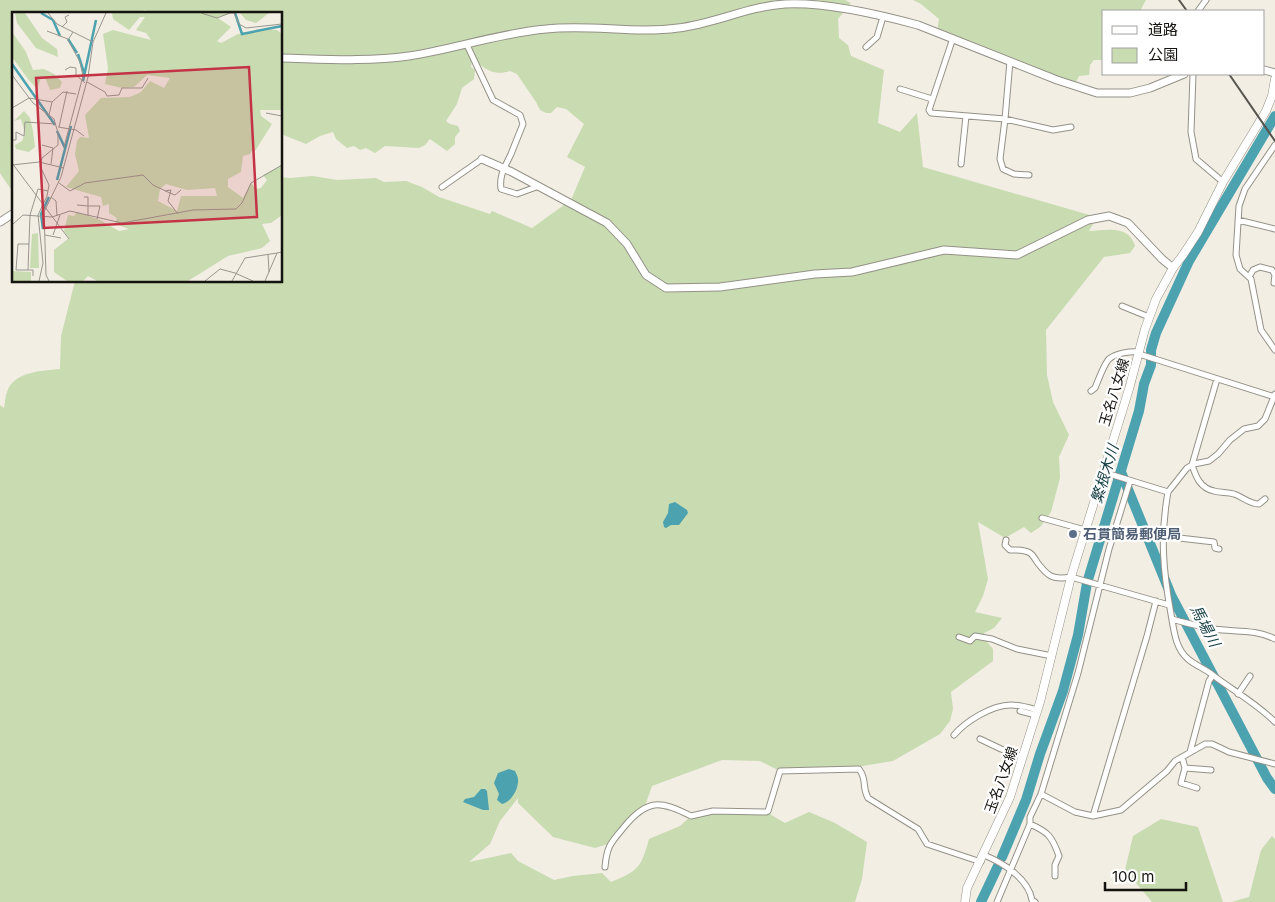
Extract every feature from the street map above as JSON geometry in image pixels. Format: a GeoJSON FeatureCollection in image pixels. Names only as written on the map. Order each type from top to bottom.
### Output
{"type":"FeatureCollection","features":[{"type":"Feature","properties":{"kind":"main road","name":"玉名八女線"},"geometry":{"type":"LineString","coordinates":[[965,902],[967,888],[1010,797],[1037,712],[1071,577],[1141,354],[1149,317],[1156,299],[1173,268],[1198,232],[1223,182],[1266,111],[1272,96],[1275,79]]}},
{"type":"Feature","properties":{"kind":"street"},"geometry":{"type":"LineString","coordinates":[[282,58],[354,61],[409,56],[467,45],[514,33],[549,28],[638,30],[680,28],[764,7],[784,4],[830,7],[918,25],[1082,89],[1105,93],[1130,93],[1150,88],[1181,75]]}},
{"type":"Feature","properties":{"kind":"street"},"geometry":{"type":"LineString","coordinates":[[866,47],[876,37],[883,17]]}},
{"type":"Feature","properties":{"kind":"street"},"geometry":{"type":"LineString","coordinates":[[953,38],[932,99],[929,110],[931,113],[1004,119],[1053,130],[1071,127]]}},
{"type":"Feature","properties":{"kind":"street"},"geometry":{"type":"LineString","coordinates":[[467,45],[493,100],[520,115],[523,124],[503,168],[500,180],[501,189],[517,194],[539,186]]}},
{"type":"Feature","properties":{"kind":"street"},"geometry":{"type":"LineString","coordinates":[[1010,61],[1000,159],[1003,169],[1014,174],[1029,175]]}},
{"type":"Feature","properties":{"kind":"street"},"geometry":{"type":"LineString","coordinates":[[1193,75],[1191,132],[1196,158],[1223,182]]}},
{"type":"Feature","properties":{"kind":"street"},"geometry":{"type":"LineString","coordinates":[[900,89],[932,99]]}},
{"type":"Feature","properties":{"kind":"street"},"geometry":{"type":"LineString","coordinates":[[961,164],[966,116]]}},
{"type":"Feature","properties":{"kind":"street"},"geometry":{"type":"LineString","coordinates":[[1275,144],[1245,189],[1239,206],[1236,255],[1240,269],[1249,277],[1252,283],[1261,330],[1275,350]]}},
{"type":"Feature","properties":{"kind":"street"},"geometry":{"type":"LineString","coordinates":[[442,187],[482,158],[608,223],[627,244],[646,275],[666,288],[720,287],[815,274],[852,272],[944,250],[1017,256],[1088,220],[1109,216],[1128,224],[1173,268]]}},
{"type":"Feature","properties":{"kind":"street"},"geometry":{"type":"LineString","coordinates":[[0,222],[12,215]]}},
{"type":"Feature","properties":{"kind":"street"},"geometry":{"type":"LineString","coordinates":[[1238,220],[1275,229]]}},
{"type":"Feature","properties":{"kind":"street"},"geometry":{"type":"LineString","coordinates":[[1249,277],[1253,270],[1260,267],[1272,270],[1275,275],[1274,282]]}},
{"type":"Feature","properties":{"kind":"street"},"geometry":{"type":"LineString","coordinates":[[1122,306],[1149,317]]}},
{"type":"Feature","properties":{"kind":"street"},"geometry":{"type":"LineString","coordinates":[[1091,391],[1095,388],[1109,359],[1122,353],[1133,351],[1216,379],[1275,396],[1265,419],[1258,426],[1244,429],[1209,461],[1187,468],[1168,492],[1162,536],[1163,568],[1176,642],[1180,651],[1188,659],[1213,675],[1275,722]]}},
{"type":"Feature","properties":{"kind":"street"},"geometry":{"type":"LineString","coordinates":[[1216,379],[1192,465],[1199,483],[1210,490],[1242,497],[1252,504],[1259,504],[1265,499]]}},
{"type":"Feature","properties":{"kind":"street"},"geometry":{"type":"LineString","coordinates":[[1104,472],[1168,492]]}},
{"type":"Feature","properties":{"kind":"street"},"geometry":{"type":"LineString","coordinates":[[997,902],[1030,824],[1030,817],[1041,794],[1078,673],[1100,585],[1130,480]]}},
{"type":"Feature","properties":{"kind":"street"},"geometry":{"type":"LineString","coordinates":[[1042,518],[1085,530]]}},
{"type":"Feature","properties":{"kind":"street"},"geometry":{"type":"LineString","coordinates":[[1162,536],[1214,542],[1215,548],[1219,549]]}},
{"type":"Feature","properties":{"kind":"street"},"geometry":{"type":"LineString","coordinates":[[1006,540],[1005,546],[1010,550],[1023,550],[1030,553],[1052,578],[1071,577],[1170,605]]}},
{"type":"Feature","properties":{"kind":"street"},"geometry":{"type":"LineString","coordinates":[[1093,816],[1145,644],[1156,601]]}},
{"type":"Feature","properties":{"kind":"street"},"geometry":{"type":"LineString","coordinates":[[1172,619],[1214,629],[1239,630],[1268,635],[1275,639]]}},
{"type":"Feature","properties":{"kind":"street"},"geometry":{"type":"LineString","coordinates":[[959,637],[970,640],[975,636],[992,638],[1017,649],[1052,656]]}},
{"type":"Feature","properties":{"kind":"street"},"geometry":{"type":"LineString","coordinates":[[1190,752],[1209,682],[1213,675]]}},
{"type":"Feature","properties":{"kind":"street"},"geometry":{"type":"LineString","coordinates":[[1238,694],[1250,676]]}},
{"type":"Feature","properties":{"kind":"street"},"geometry":{"type":"LineString","coordinates":[[954,735],[968,722],[1001,706],[1012,704],[1037,712]]}},
{"type":"Feature","properties":{"kind":"street"},"geometry":{"type":"LineString","coordinates":[[1020,711],[1037,712]]}},
{"type":"Feature","properties":{"kind":"street"},"geometry":{"type":"LineString","coordinates":[[980,739],[1001,749],[1023,756]]}},
{"type":"Feature","properties":{"kind":"street"},"geometry":{"type":"LineString","coordinates":[[1041,794],[1075,812],[1100,816],[1121,810],[1182,757],[1204,744],[1212,744],[1229,752],[1275,764]]}},
{"type":"Feature","properties":{"kind":"street"},"geometry":{"type":"LineString","coordinates":[[1182,757],[1185,768],[1181,783],[1197,788]]}},
{"type":"Feature","properties":{"kind":"street"},"geometry":{"type":"LineString","coordinates":[[1185,768],[1211,770]]}},
{"type":"Feature","properties":{"kind":"street"},"geometry":{"type":"LineString","coordinates":[[605,867],[610,844],[634,815],[645,806],[656,804],[675,808],[691,816],[713,810],[766,812],[768,811],[780,771],[859,769],[864,776],[864,790],[868,798],[918,829],[927,844],[1004,864],[1030,890],[1032,900],[1035,902]]}},
{"type":"Feature","properties":{"kind":"street"},"geometry":{"type":"LineString","coordinates":[[1030,824],[1046,832],[1054,842],[1059,856],[1055,864],[1055,876]]}},
{"type":"Feature","properties":{"kind":"green space"},"geometry":{"type":"Polygon","coordinates":[[[0,0],[845,0],[851,3],[838,19],[839,38],[848,45],[851,56],[884,70],[878,123],[900,132],[917,113],[923,167],[1093,216],[1093,224],[1089,231],[1116,230],[1123,232],[1132,239],[1135,246],[1130,253],[1104,257],[1046,330],[1047,375],[1053,402],[1069,435],[1059,457],[1060,478],[1051,512],[1040,527],[1031,533],[1024,527],[1005,538],[978,522],[988,579],[983,596],[975,612],[1002,618],[994,628],[984,633],[987,642],[993,649],[993,661],[951,692],[953,709],[950,721],[940,734],[893,761],[838,770],[780,771],[760,761],[722,760],[652,786],[645,806],[608,844],[595,848],[553,837],[518,803],[518,798],[500,821],[490,844],[469,862],[511,853],[518,861],[554,880],[602,873],[611,882],[627,875],[637,867],[641,862],[649,839],[680,826],[691,816],[713,811],[766,812],[785,823],[809,812],[835,823],[867,842],[862,879],[855,902],[0,902],[0,405],[4,408],[7,392],[11,385],[22,376],[29,373],[60,369],[61,336],[75,282],[282,282],[282,177],[313,176],[337,180],[376,178],[384,182],[406,181],[422,187],[439,197],[490,214],[492,211],[532,228],[571,200],[585,167],[567,157],[584,124],[566,109],[557,107],[551,113],[540,110],[517,74],[510,71],[499,73],[490,71],[475,59],[472,60],[471,67],[475,70],[474,79],[462,88],[457,104],[446,121],[458,126],[460,131],[455,137],[455,144],[447,151],[430,139],[419,148],[385,146],[375,153],[366,148],[360,150],[354,146],[347,148],[336,139],[333,132],[320,136],[306,144],[282,134],[282,12],[146,12],[146,10],[138,12],[12,12],[12,191],[0,173],[0,0]]]}},
{"type":"Feature","properties":{"kind":"green space"},"geometry":{"type":"Polygon","coordinates":[[[913,0],[1146,0],[1141,10],[1102,10],[1102,60],[1094,60],[1090,65],[1089,75],[1079,76],[1074,86],[937,32],[939,19],[913,0]]]}},
{"type":"Feature","properties":{"kind":"green space"},"geometry":{"type":"Polygon","coordinates":[[[1161,819],[1198,827],[1223,902],[1152,902],[1125,870],[1133,836],[1161,819]]]}},
{"type":"Feature","properties":{"kind":"green space"},"geometry":{"type":"Polygon","coordinates":[[[1272,836],[1275,839],[1275,902],[1231,902],[1249,897],[1261,850],[1272,836]]]}},
{"type":"Feature","properties":{"kind":"water"},"geometry":{"type":"Polygon","coordinates":[[[675,502],[687,510],[688,513],[679,525],[671,525],[666,528],[663,522],[668,513],[669,504],[675,502]]]}},
{"type":"Feature","properties":{"kind":"water"},"geometry":{"type":"Polygon","coordinates":[[[509,769],[515,771],[518,783],[516,791],[511,798],[502,804],[497,800],[499,794],[494,783],[498,773],[509,769]]]}},
{"type":"Feature","properties":{"kind":"water"},"geometry":{"type":"Polygon","coordinates":[[[481,789],[487,791],[489,810],[483,810],[463,802],[465,799],[474,797],[481,789]]]}},
{"type":"Feature","properties":{"kind":"waterway","name":"繁根木川"},"geometry":{"type":"LineString","coordinates":[[1002,857],[1026,800],[1040,754],[1063,691],[1078,635],[1087,583],[1139,411],[1144,384],[1151,365],[1151,350],[1156,333],[1189,261],[1275,116]]}},
{"type":"Feature","properties":{"kind":"waterway","name":"馬場川"},"geometry":{"type":"LineString","coordinates":[[1121,472],[1171,595],[1267,778],[1275,789]]}},
{"type":"Feature","properties":{"kind":"waterway","name":"繁根木川"},"geometry":{"type":"LineString","coordinates":[[981,902],[998,866]]}},
{"type":"Feature","properties":{"kind":"railway"},"geometry":{"type":"LineString","coordinates":[[1179,0],[1186,10]]}},
{"type":"Feature","properties":{"kind":"railway"},"geometry":{"type":"LineString","coordinates":[[1230,75],[1275,141]]}},
{"type":"Feature","properties":{"kind":"place","name":"石貫簡易郵便局"},"geometry":{"type":"Point","coordinates":[1073,534]}}]}
